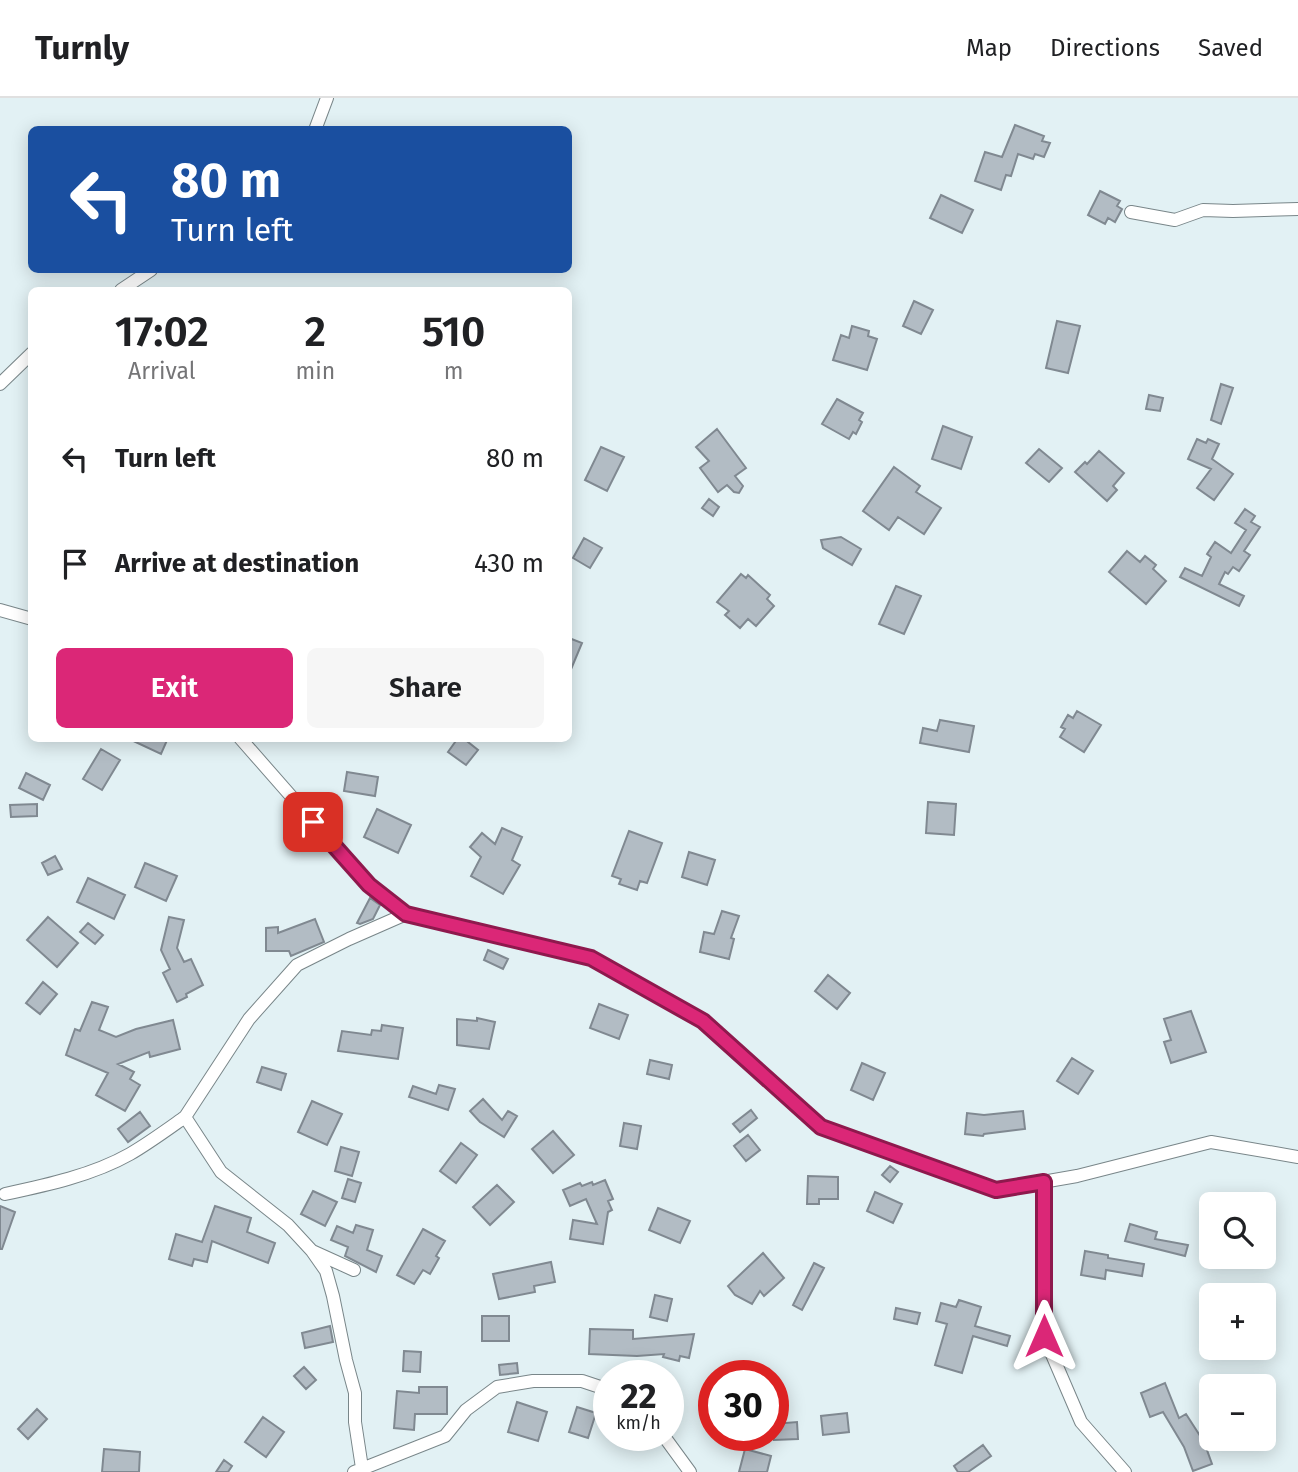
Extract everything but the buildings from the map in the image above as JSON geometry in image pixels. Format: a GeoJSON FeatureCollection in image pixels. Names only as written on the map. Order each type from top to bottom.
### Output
{"type":"FeatureCollection","features":[{"type":"Feature","properties":{"kind":"street"},"geometry":{"type":"LineString","coordinates":[[316,126],[327,98]]}},
{"type":"Feature","properties":{"kind":"street"},"geometry":{"type":"LineString","coordinates":[[1131,212],[1175,220],[1203,209],[1298,209]]}},
{"type":"Feature","properties":{"kind":"street"},"geometry":{"type":"LineString","coordinates":[[126,287],[146,273]]}},
{"type":"Feature","properties":{"kind":"street"},"geometry":{"type":"LineString","coordinates":[[0,384],[28,357]]}},
{"type":"Feature","properties":{"kind":"street"},"geometry":{"type":"LineString","coordinates":[[0,610],[28,618]]}},
{"type":"Feature","properties":{"kind":"street"},"geometry":{"type":"LineString","coordinates":[[244,742],[369,885],[406,914],[591,958],[703,1021],[821,1127],[996,1190],[1076,1176],[1211,1142],[1298,1157]]}},
{"type":"Feature","properties":{"kind":"street"},"geometry":{"type":"LineString","coordinates":[[5,1194],[98,1169],[130,1154],[185,1117],[249,1019],[297,965],[406,914]]}},
{"type":"Feature","properties":{"kind":"street"},"geometry":{"type":"LineString","coordinates":[[185,1117],[221,1172],[288,1225],[327,1271],[355,1393],[358,1470],[415,1450],[445,1436],[466,1410],[497,1387],[533,1381],[582,1381],[593,1385]]}},
{"type":"Feature","properties":{"kind":"street"},"geometry":{"type":"LineString","coordinates":[[1044,1182],[1044,1336],[1081,1422],[1125,1472]]}},
{"type":"Feature","properties":{"kind":"street"},"geometry":{"type":"LineString","coordinates":[[312,1251],[354,1270]]}},
{"type":"Feature","properties":{"kind":"street"},"geometry":{"type":"LineString","coordinates":[[675,1451],[690,1472]]}},
{"type":"Feature","properties":{"kind":"route"},"geometry":{"type":"LineString","coordinates":[[313,822],[369,885],[406,914],[591,958],[703,1021],[821,1127],[996,1190],[1044,1182],[1044,1336]]}}]}
